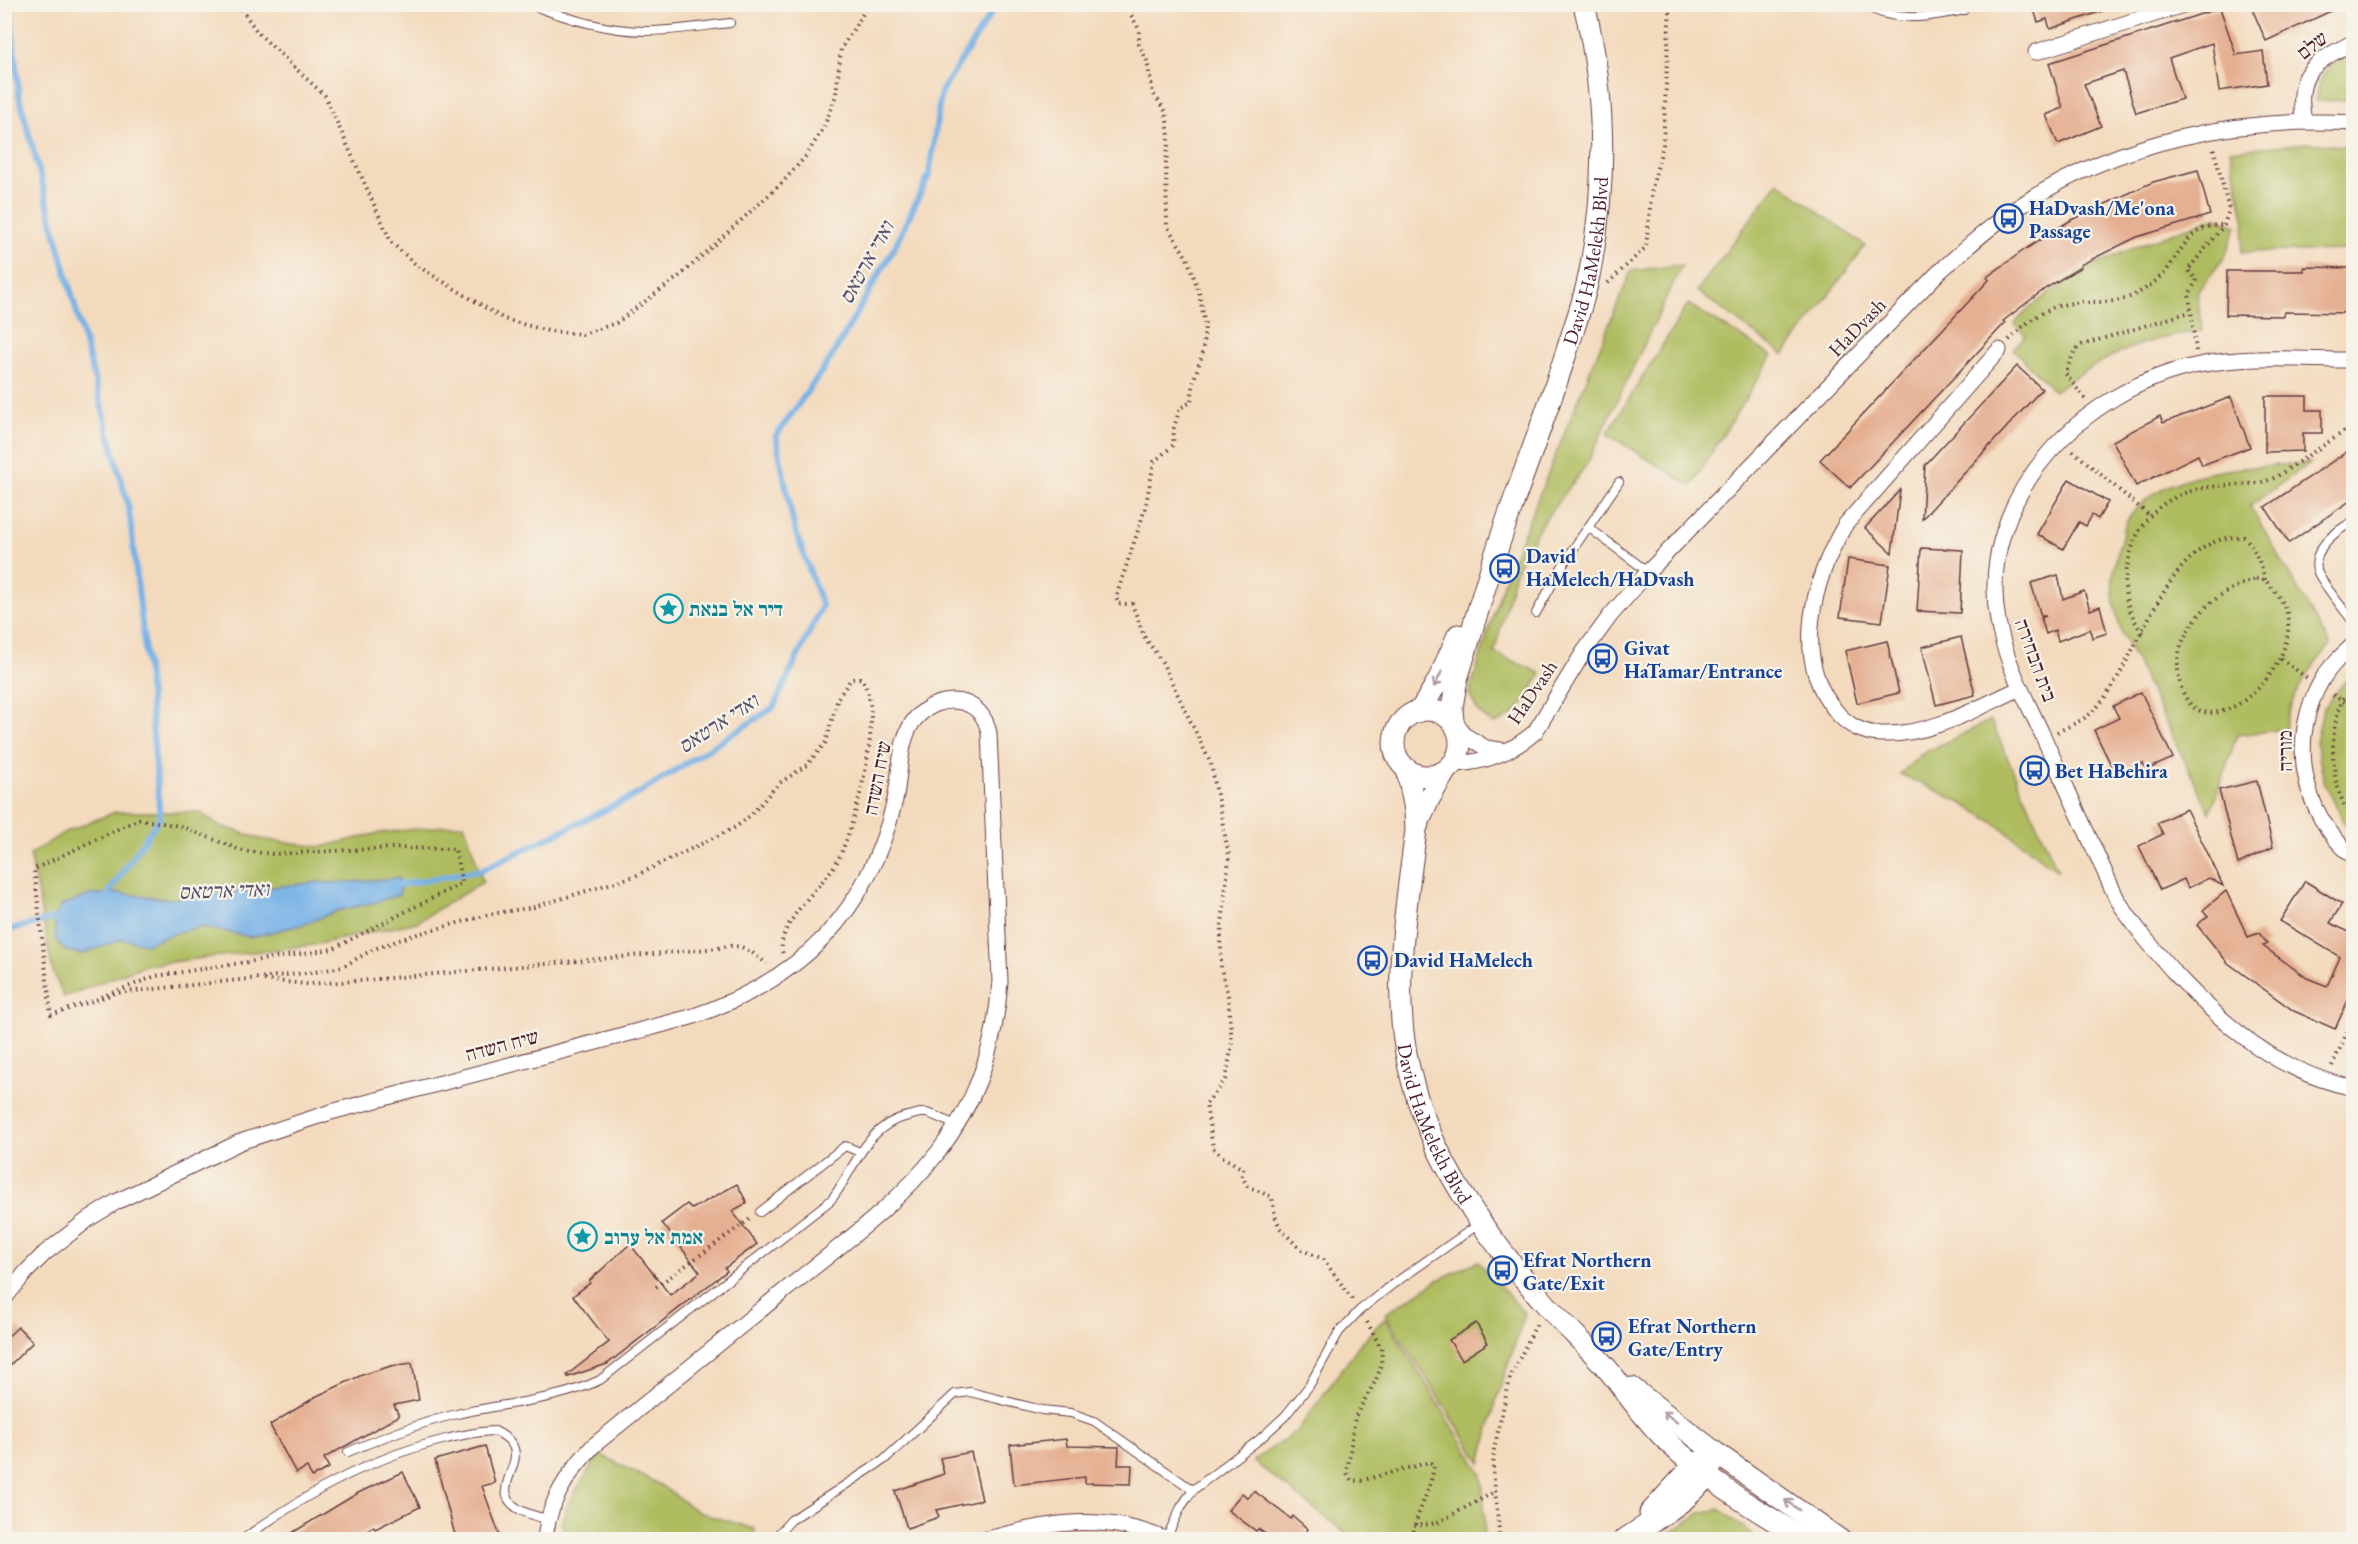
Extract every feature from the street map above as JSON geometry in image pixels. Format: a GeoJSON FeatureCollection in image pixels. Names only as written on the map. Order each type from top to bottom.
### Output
{"type":"FeatureCollection","features":[{"type":"Feature","properties":{"kind":"street","name":"David HaMelekh Blvd"},"geometry":{"type":"LineString","coordinates":[[1456,727],[1452,707],[1457,679],[1510,510],[1564,361],[1591,267],[1600,201],[1602,146],[1599,87],[1592,38],[1584,4]]}},
{"type":"Feature","properties":{"kind":"street"},"geometry":{"type":"LineString","coordinates":[[2037,52],[2186,4]]}},
{"type":"Feature","properties":{"kind":"street","name":"שלם"},"geometry":{"type":"LineString","coordinates":[[2304,121],[2301,92],[2308,72],[2323,58],[2354,42]]}},
{"type":"Feature","properties":{"kind":"street","name":"HaDvash"},"geometry":{"type":"LineString","coordinates":[[1449,768],[1476,762],[1507,751],[1535,732],[1583,653],[1610,616],[1648,572],[1938,273],[1979,236],[2023,204],[2070,177],[2118,156],[2167,140],[2264,123],[2304,121],[2354,123]]}},
{"type":"Feature","properties":{"kind":"street"},"geometry":{"type":"LineString","coordinates":[[2000,350],[1845,525],[1835,542],[1820,579],[1812,616],[1811,651],[1816,680],[1829,703],[1846,722],[1868,733],[1896,734],[1930,727],[2021,688]]}},
{"type":"Feature","properties":{"kind":"street","name":"בית הבחירה"},"geometry":{"type":"LineString","coordinates":[[2354,360],[2244,360],[2199,365],[2155,378],[2113,398],[2061,440],[2045,457],[2020,493],[2003,533],[1995,576],[1998,621],[2012,668],[2116,897],[2147,941],[2207,1007],[2249,1042],[2292,1068],[2325,1081],[2354,1088]]}},
{"type":"Feature","properties":{"kind":"street","name":"David HaMelekh Blvd"},"geometry":{"type":"LineString","coordinates":[[1420,711],[1448,658],[1510,510]]}},
{"type":"Feature","properties":{"kind":"street","name":"מוריה"},"geometry":{"type":"LineString","coordinates":[[2354,644],[2338,659],[2318,687],[2306,720],[2302,746],[2304,774],[2312,799],[2336,840],[2354,857]]}},
{"type":"Feature","properties":{"kind":"street","name":"שיח השדה"},"geometry":{"type":"LineString","coordinates":[[4,1299],[45,1253],[90,1218],[117,1202],[240,1142],[331,1112],[691,1017],[746,996],[785,971],[820,942],[860,892],[876,862],[888,828],[905,738],[911,724],[927,709],[941,703],[958,701],[976,707],[986,721],[989,733],[1000,982],[998,1014],[992,1045],[983,1074],[957,1126],[929,1164],[890,1205],[593,1446],[566,1479],[553,1503],[545,1539]]}},
{"type":"Feature","properties":{"kind":"street"},"geometry":{"type":"LineString","coordinates":[[1420,711],[1438,712],[1456,727],[1460,749],[1449,768],[1425,777],[1415,775],[1407,769],[1394,749],[1396,732],[1405,718],[1420,711]]}},
{"type":"Feature","properties":{"kind":"street","name":"HaDvash"},"geometry":{"type":"LineString","coordinates":[[1456,727],[1486,748],[1507,751]]}},
{"type":"Feature","properties":{"kind":"street","name":"David HaMelekh Blvd"},"geometry":{"type":"LineString","coordinates":[[1416,830],[1429,799],[1449,768]]}},
{"type":"Feature","properties":{"kind":"street","name":"David HaMelekh Blvd"},"geometry":{"type":"LineString","coordinates":[[1407,769],[1415,810],[1416,830],[1402,946],[1400,993],[1409,1068],[1422,1113],[1439,1153],[1481,1223],[1506,1257],[1544,1302],[1604,1365],[1667,1442],[1701,1471],[1806,1539]]}},
{"type":"Feature","properties":{"kind":"street","name":"David HaMelekh Blvd"},"geometry":{"type":"LineString","coordinates":[[1604,1365],[1716,1453],[1840,1539]]}},
{"type":"Feature","properties":{"kind":"street"},"geometry":{"type":"LineString","coordinates":[[1629,1536],[1669,1510],[1716,1453]]}},
{"type":"Feature","properties":{"kind":"street"},"geometry":{"type":"LineString","coordinates":[[984,1539],[1040,1526],[1078,1521],[1132,1527],[1167,1539]]}},
{"type":"Feature","properties":{"kind":"lane"},"geometry":{"type":"LineString","coordinates":[[528,4],[569,19],[613,29],[648,31],[730,23]]}},
{"type":"Feature","properties":{"kind":"lane"},"geometry":{"type":"LineString","coordinates":[[1863,4],[1874,11],[1902,18],[1931,17],[1964,10]]}},
{"type":"Feature","properties":{"kind":"lane"},"geometry":{"type":"LineString","coordinates":[[1536,613],[1567,558],[1619,482]]}},
{"type":"Feature","properties":{"kind":"lane"},"geometry":{"type":"LineString","coordinates":[[2354,521],[2321,547],[2316,558],[2317,571],[2354,624]]}},
{"type":"Feature","properties":{"kind":"lane"},"geometry":{"type":"LineString","coordinates":[[1588,527],[1648,572]]}},
{"type":"Feature","properties":{"kind":"lane"},"geometry":{"type":"LineString","coordinates":[[348,1452],[392,1433],[432,1420],[563,1394],[600,1380],[831,1200],[843,1185],[860,1152],[882,1126],[901,1118],[926,1113],[957,1126]]}},
{"type":"Feature","properties":{"kind":"lane"},"geometry":{"type":"LineString","coordinates":[[760,1212],[845,1146],[860,1152]]}},
{"type":"Feature","properties":{"kind":"lane"},"geometry":{"type":"LineString","coordinates":[[1167,1539],[1181,1507],[1193,1490],[1260,1439],[1285,1416],[1309,1386],[1340,1332],[1360,1310],[1481,1223]]}},
{"type":"Feature","properties":{"kind":"lane"},"geometry":{"type":"LineString","coordinates":[[773,1539],[791,1520],[884,1460],[955,1394],[970,1392],[1042,1410],[1071,1413],[1094,1421],[1193,1490]]}},
{"type":"Feature","properties":{"kind":"lane"},"geometry":{"type":"LineString","coordinates":[[242,1539],[316,1490],[367,1464],[419,1445],[482,1431],[495,1431],[513,1446],[515,1455],[507,1479],[506,1491],[510,1502],[517,1508],[548,1520]]}},
{"type":"Feature","properties":{"kind":"path"},"geometry":{"type":"LineString","coordinates":[[238,4],[258,33],[325,96],[391,242],[416,265],[504,319],[548,332],[583,334],[616,323],[681,275],[783,182],[806,156],[824,127],[836,95],[841,49],[869,4]]}},
{"type":"Feature","properties":{"kind":"path"},"geometry":{"type":"LineString","coordinates":[[1134,4],[1131,15],[1139,29],[1139,44],[1147,61],[1154,93],[1166,112],[1169,136],[1166,163],[1167,226],[1187,258],[1199,292],[1205,325],[1203,352],[1194,379],[1191,402],[1180,408],[1174,428],[1173,445],[1154,462],[1145,509],[1116,597],[1118,604],[1132,604],[1144,636],[1162,662],[1211,764],[1229,856],[1221,957],[1230,1011],[1232,1043],[1226,1079],[1206,1104],[1213,1148],[1243,1169],[1242,1176],[1247,1186],[1272,1197],[1275,1216],[1280,1228],[1300,1249],[1323,1259],[1360,1310],[1382,1350],[1381,1366],[1376,1380],[1355,1417],[1347,1473],[1351,1480],[1360,1481],[1430,1462],[1434,1466],[1432,1482],[1414,1527],[1413,1539]]}},
{"type":"Feature","properties":{"kind":"path"},"geometry":{"type":"LineString","coordinates":[[1605,286],[1646,247],[1652,188],[1663,145],[1670,4]]}},
{"type":"Feature","properties":{"kind":"path"},"geometry":{"type":"LineString","coordinates":[[2199,365],[2189,294],[2197,280],[2188,270],[2224,225],[2229,210],[2209,131]]}},
{"type":"Feature","properties":{"kind":"path"},"geometry":{"type":"LineString","coordinates":[[2000,350],[2023,326],[2051,309],[2067,304],[2121,302],[2139,293],[2165,272],[2182,246],[2195,233],[2210,224],[2224,225]]}},
{"type":"Feature","properties":{"kind":"path"},"geometry":{"type":"LineString","coordinates":[[2095,412],[2065,373],[2075,350],[2082,345],[2190,312]]}},
{"type":"Feature","properties":{"kind":"path"},"geometry":{"type":"LineString","coordinates":[[2142,633],[2131,616],[2123,594],[2131,550],[2141,528],[2154,510],[2174,497],[2195,490],[2215,486],[2263,483],[2276,477],[2354,426]]}},
{"type":"Feature","properties":{"kind":"path"},"geometry":{"type":"LineString","coordinates":[[2061,440],[2150,516]]}},
{"type":"Feature","properties":{"kind":"path"},"geometry":{"type":"LineString","coordinates":[[2044,738],[2085,718],[2094,710],[2124,665],[2159,600],[2175,578],[2193,555],[2209,543],[2224,538],[2244,537],[2251,543],[2265,580],[2286,609],[2286,634],[2281,659],[2251,696],[2219,712],[2204,712],[2191,705],[2182,693],[2178,673],[2179,649],[2195,618],[2214,599],[2234,586],[2256,579],[2265,580]]}},
{"type":"Feature","properties":{"kind":"path"},"geometry":{"type":"LineString","coordinates":[[2281,659],[2318,687],[2354,708]]}},
{"type":"Feature","properties":{"kind":"path"},"geometry":{"type":"LineString","coordinates":[[100,997],[156,976],[332,950],[462,884],[455,849],[392,848],[273,854],[243,850],[180,826],[138,819],[34,869],[51,1015],[116,993],[342,967],[374,949],[414,935],[491,914],[534,907],[635,876],[736,827],[752,814],[778,784],[807,765],[826,742],[838,698],[851,679],[860,678],[866,684],[872,707],[865,776],[853,823],[838,860],[784,933],[781,951],[785,971]]}},
{"type":"Feature","properties":{"kind":"path"},"geometry":{"type":"LineString","coordinates":[[2354,684],[2343,701],[2331,746],[2339,791],[2354,820]]}},
{"type":"Feature","properties":{"kind":"path"},"geometry":{"type":"LineString","coordinates":[[254,978],[306,984],[358,981],[719,948],[734,944],[785,971]]}},
{"type":"Feature","properties":{"kind":"path"},"geometry":{"type":"LineString","coordinates":[[2325,1081],[2354,1017]]}},
{"type":"Feature","properties":{"kind":"path"},"geometry":{"type":"LineString","coordinates":[[656,1287],[760,1212]]}},
{"type":"Feature","properties":{"kind":"path"},"geometry":{"type":"LineString","coordinates":[[1500,1539],[1493,1468],[1499,1420],[1510,1378],[1533,1334],[1544,1302]]}},
{"type":"Feature","properties":{"kind":"path"},"geometry":{"type":"LineString","coordinates":[[1414,1527],[1437,1522],[1496,1491]]}},
{"type":"Feature","properties":{"kind":"green space"},"geometry":{"type":"Polygon","coordinates":[[[2353,53],[2353,100],[2316,101],[2320,82],[2326,70],[2353,53]]]}},
{"type":"Feature","properties":{"kind":"green space"},"geometry":{"type":"Polygon","coordinates":[[[2307,143],[2353,147],[2353,250],[2241,252],[2245,223],[2230,150],[2307,143]]]}},
{"type":"Feature","properties":{"kind":"green space"},"geometry":{"type":"Polygon","coordinates":[[[1778,182],[1865,246],[1784,355],[1697,291],[1778,182]]]}},
{"type":"Feature","properties":{"kind":"green space"},"geometry":{"type":"Polygon","coordinates":[[[2217,217],[2236,226],[2225,257],[2197,292],[2202,331],[2141,344],[2090,368],[2054,391],[2013,349],[2026,335],[2014,324],[2034,304],[2057,287],[2082,272],[2135,247],[2217,217]]]}},
{"type":"Feature","properties":{"kind":"green space"},"geometry":{"type":"Polygon","coordinates":[[[1682,265],[1587,464],[1540,526],[1515,572],[1494,653],[1541,673],[1517,711],[1493,724],[1478,712],[1469,693],[1504,581],[1631,271],[1682,265]]]}},
{"type":"Feature","properties":{"kind":"green space"},"geometry":{"type":"Polygon","coordinates":[[[1688,304],[1772,356],[1691,486],[1607,434],[1688,304]]]}},
{"type":"Feature","properties":{"kind":"green space"},"geometry":{"type":"Polygon","coordinates":[[[2310,463],[2250,506],[2330,645],[2296,694],[2285,729],[2237,735],[2210,813],[2122,633],[2115,610],[2113,581],[2124,530],[2127,521],[2142,503],[2162,489],[2185,479],[2236,469],[2310,463]]]}},
{"type":"Feature","properties":{"kind":"green space"},"geometry":{"type":"Polygon","coordinates":[[[2353,672],[2353,834],[2344,822],[2324,781],[2316,743],[2323,708],[2353,672]]]}},
{"type":"Feature","properties":{"kind":"green space"},"geometry":{"type":"Polygon","coordinates":[[[1991,720],[2058,871],[1996,824],[1960,802],[1900,774],[1922,754],[1991,720]]]}},
{"type":"Feature","properties":{"kind":"green space"},"geometry":{"type":"Polygon","coordinates":[[[115,812],[200,812],[218,825],[261,839],[321,847],[379,833],[464,824],[483,882],[417,922],[314,945],[145,965],[64,997],[53,972],[30,855],[63,833],[115,812]]]}},
{"type":"Feature","properties":{"kind":"green space"},"geometry":{"type":"Polygon","coordinates":[[[1478,1261],[1525,1314],[1495,1404],[1481,1463],[1385,1314],[1438,1280],[1478,1261]]]}},
{"type":"Feature","properties":{"kind":"green space"},"geometry":{"type":"Polygon","coordinates":[[[1385,1318],[1482,1474],[1484,1539],[1353,1539],[1253,1461],[1298,1430],[1359,1345],[1385,1318]]]}},
{"type":"Feature","properties":{"kind":"green space"},"geometry":{"type":"Polygon","coordinates":[[[599,1454],[660,1485],[698,1512],[755,1529],[754,1539],[570,1539],[561,1523],[568,1504],[599,1454]]]}},
{"type":"Feature","properties":{"kind":"green space"},"geometry":{"type":"Polygon","coordinates":[[[1720,1509],[1758,1539],[1661,1539],[1700,1513],[1720,1509]]]}},
{"type":"Feature","properties":{"kind":"water"},"geometry":{"type":"Polygon","coordinates":[[[399,878],[400,894],[337,911],[305,924],[251,937],[203,927],[179,932],[146,944],[123,939],[82,954],[66,951],[56,940],[54,919],[62,905],[91,895],[117,893],[170,899],[318,882],[399,878]]]}},
{"type":"Feature","properties":{"kind":"building"},"geometry":{"type":"Polygon","coordinates":[[[2032,4],[2113,4],[2114,7],[2050,29],[2047,19],[2038,22],[2032,4]]]}},
{"type":"Feature","properties":{"kind":"building"},"geometry":{"type":"Polygon","coordinates":[[[2250,4],[2346,4],[2266,41],[2250,4]]]}},
{"type":"Feature","properties":{"kind":"building"},"geometry":{"type":"Polygon","coordinates":[[[2220,8],[2236,55],[2263,51],[2267,84],[2219,91],[2212,43],[2169,58],[2182,99],[2136,113],[2123,71],[2084,84],[2101,126],[2058,144],[2046,115],[2063,108],[2049,63],[2220,8]]]}},
{"type":"Feature","properties":{"kind":"building"},"geometry":{"type":"Polygon","coordinates":[[[2198,170],[2210,215],[2137,237],[2080,265],[2081,267],[2046,288],[2003,321],[2005,323],[1850,488],[1820,460],[1989,280],[1987,277],[2071,220],[2153,182],[2198,170]]]}},
{"type":"Feature","properties":{"kind":"building"},"geometry":{"type":"Polygon","coordinates":[[[2304,267],[2354,268],[2354,313],[2284,312],[2283,316],[2226,315],[2227,271],[2304,271],[2304,267]]]}},
{"type":"Feature","properties":{"kind":"building"},"geometry":{"type":"Polygon","coordinates":[[[2017,366],[2042,389],[1922,519],[1925,465],[2017,366]]]}},
{"type":"Feature","properties":{"kind":"building"},"geometry":{"type":"Polygon","coordinates":[[[2265,396],[2307,396],[2307,410],[2322,410],[2322,433],[2303,433],[2303,451],[2265,452],[2265,396]]]}},
{"type":"Feature","properties":{"kind":"building"},"geometry":{"type":"Polygon","coordinates":[[[2231,397],[2250,447],[2202,465],[2198,455],[2136,486],[2113,441],[2160,416],[2163,423],[2231,397]]]}},
{"type":"Feature","properties":{"kind":"building"},"geometry":{"type":"Polygon","coordinates":[[[2354,447],[2354,498],[2289,543],[2265,507],[2354,447]]]}},
{"type":"Feature","properties":{"kind":"building"},"geometry":{"type":"Polygon","coordinates":[[[2069,479],[2108,502],[2098,519],[2092,515],[2086,526],[2079,522],[2063,549],[2037,534],[2069,479]]]}},
{"type":"Feature","properties":{"kind":"building"},"geometry":{"type":"Polygon","coordinates":[[[1900,490],[1892,553],[1865,528],[1900,490]]]}},
{"type":"Feature","properties":{"kind":"building"},"geometry":{"type":"Polygon","coordinates":[[[1921,548],[1963,550],[1960,613],[1917,611],[1921,548]]]}},
{"type":"Feature","properties":{"kind":"building"},"geometry":{"type":"Polygon","coordinates":[[[1848,559],[1890,565],[1882,622],[1840,617],[1848,559]]]}},
{"type":"Feature","properties":{"kind":"building"},"geometry":{"type":"Polygon","coordinates":[[[2058,575],[2063,599],[2084,591],[2090,610],[2100,606],[2107,633],[2092,638],[2090,629],[2058,641],[2055,630],[2046,634],[2041,618],[2046,616],[2041,616],[2031,583],[2058,575]]]}},
{"type":"Feature","properties":{"kind":"building"},"geometry":{"type":"Polygon","coordinates":[[[1961,637],[1975,695],[1936,705],[1922,647],[1961,637]]]}},
{"type":"Feature","properties":{"kind":"building"},"geometry":{"type":"Polygon","coordinates":[[[1887,641],[1899,693],[1857,703],[1845,651],[1887,641]]]}},
{"type":"Feature","properties":{"kind":"building"},"geometry":{"type":"Polygon","coordinates":[[[2141,692],[2173,758],[2146,770],[2143,763],[2116,775],[2094,730],[2119,718],[2113,706],[2141,692]]]}},
{"type":"Feature","properties":{"kind":"building"},"geometry":{"type":"Polygon","coordinates":[[[2257,781],[2273,847],[2238,864],[2219,790],[2257,781]]]}},
{"type":"Feature","properties":{"kind":"building"},"geometry":{"type":"Polygon","coordinates":[[[2186,809],[2223,886],[2209,878],[2188,888],[2184,879],[2160,890],[2139,846],[2163,834],[2157,823],[2186,809]]]}},
{"type":"Feature","properties":{"kind":"building"},"geometry":{"type":"Polygon","coordinates":[[[2305,881],[2342,904],[2330,923],[2351,933],[2354,927],[2354,987],[2335,1029],[2294,1011],[2228,963],[2197,925],[2208,916],[2203,910],[2226,891],[2248,937],[2259,933],[2267,943],[2263,946],[2307,978],[2327,986],[2340,957],[2280,921],[2305,881]]]}},
{"type":"Feature","properties":{"kind":"building"},"geometry":{"type":"Polygon","coordinates":[[[737,1184],[747,1203],[732,1211],[757,1244],[725,1268],[727,1271],[607,1364],[568,1377],[567,1375],[609,1342],[573,1296],[590,1283],[589,1281],[630,1244],[670,1295],[700,1272],[662,1223],[687,1204],[692,1209],[737,1184]]]}},
{"type":"Feature","properties":{"kind":"building"},"geometry":{"type":"Polygon","coordinates":[[[1476,1323],[1488,1343],[1462,1360],[1449,1340],[1476,1323]]]}},
{"type":"Feature","properties":{"kind":"building"},"geometry":{"type":"Polygon","coordinates":[[[18,1327],[33,1342],[4,1371],[4,1340],[18,1327]]]}},
{"type":"Feature","properties":{"kind":"building"},"geometry":{"type":"Polygon","coordinates":[[[412,1363],[419,1400],[394,1405],[399,1416],[324,1458],[329,1468],[312,1477],[307,1467],[296,1473],[270,1425],[317,1396],[362,1375],[391,1366],[412,1363]]]}},
{"type":"Feature","properties":{"kind":"building"},"geometry":{"type":"Polygon","coordinates":[[[1066,1439],[1067,1446],[1119,1447],[1118,1465],[1132,1465],[1131,1484],[1085,1483],[1085,1477],[1014,1485],[1010,1445],[1066,1439]]]}},
{"type":"Feature","properties":{"kind":"building"},"geometry":{"type":"Polygon","coordinates":[[[485,1446],[495,1483],[482,1486],[501,1539],[456,1539],[435,1460],[485,1446]]]}},
{"type":"Feature","properties":{"kind":"building"},"geometry":{"type":"Polygon","coordinates":[[[971,1452],[982,1500],[936,1510],[939,1517],[907,1528],[895,1491],[944,1474],[940,1458],[971,1452]]]}},
{"type":"Feature","properties":{"kind":"building"},"geometry":{"type":"Polygon","coordinates":[[[403,1472],[420,1507],[375,1529],[374,1526],[351,1539],[282,1539],[358,1493],[403,1472]]]}},
{"type":"Feature","properties":{"kind":"building"},"geometry":{"type":"Polygon","coordinates":[[[1254,1491],[1291,1519],[1293,1516],[1308,1529],[1300,1539],[1273,1539],[1258,1529],[1256,1531],[1228,1510],[1242,1493],[1248,1498],[1254,1491]]]}},
{"type":"Feature","properties":{"kind":"waterway"},"geometry":{"type":"LineString","coordinates":[[10,4],[19,96],[129,509],[149,687],[160,817],[104,900]]}},
{"type":"Feature","properties":{"kind":"waterway","name":"ואדי ארטאס"},"geometry":{"type":"LineString","coordinates":[[393,886],[482,870],[638,794],[773,708],[822,606],[794,527],[776,436],[831,358],[893,250],[929,175],[941,92],[997,4]]}},
{"type":"Feature","properties":{"kind":"waterway","name":"ואדי ארטאס"},"geometry":{"type":"LineString","coordinates":[[4,931],[61,917]]}},
{"type":"Feature","properties":{"kind":"place","name":"HaDvash/Me'ona Passage"},"geometry":{"type":"Point","coordinates":[2008,219]}},
{"type":"Feature","properties":{"kind":"place","name":"David HaMelech/HaDvash"},"geometry":{"type":"Point","coordinates":[1505,568]}},
{"type":"Feature","properties":{"kind":"place","name":"דיר אל בנאת"},"geometry":{"type":"Point","coordinates":[668,609]}},
{"type":"Feature","properties":{"kind":"place","name":"Givat HaTamar/Entrance"},"geometry":{"type":"Point","coordinates":[1603,659]}},
{"type":"Feature","properties":{"kind":"place","name":"Bet HaBehira"},"geometry":{"type":"Point","coordinates":[2034,771]}},
{"type":"Feature","properties":{"kind":"place","name":"David HaMelech"},"geometry":{"type":"Point","coordinates":[1373,960]}},
{"type":"Feature","properties":{"kind":"place","name":"אמת אל ערוב"},"geometry":{"type":"Point","coordinates":[583,1237]}},
{"type":"Feature","properties":{"kind":"place","name":"Efrat Northern Gate/Exit"},"geometry":{"type":"Point","coordinates":[1502,1271]}},
{"type":"Feature","properties":{"kind":"place","name":"Efrat Northern Gate/Entry"},"geometry":{"type":"Point","coordinates":[1607,1337]}}]}
